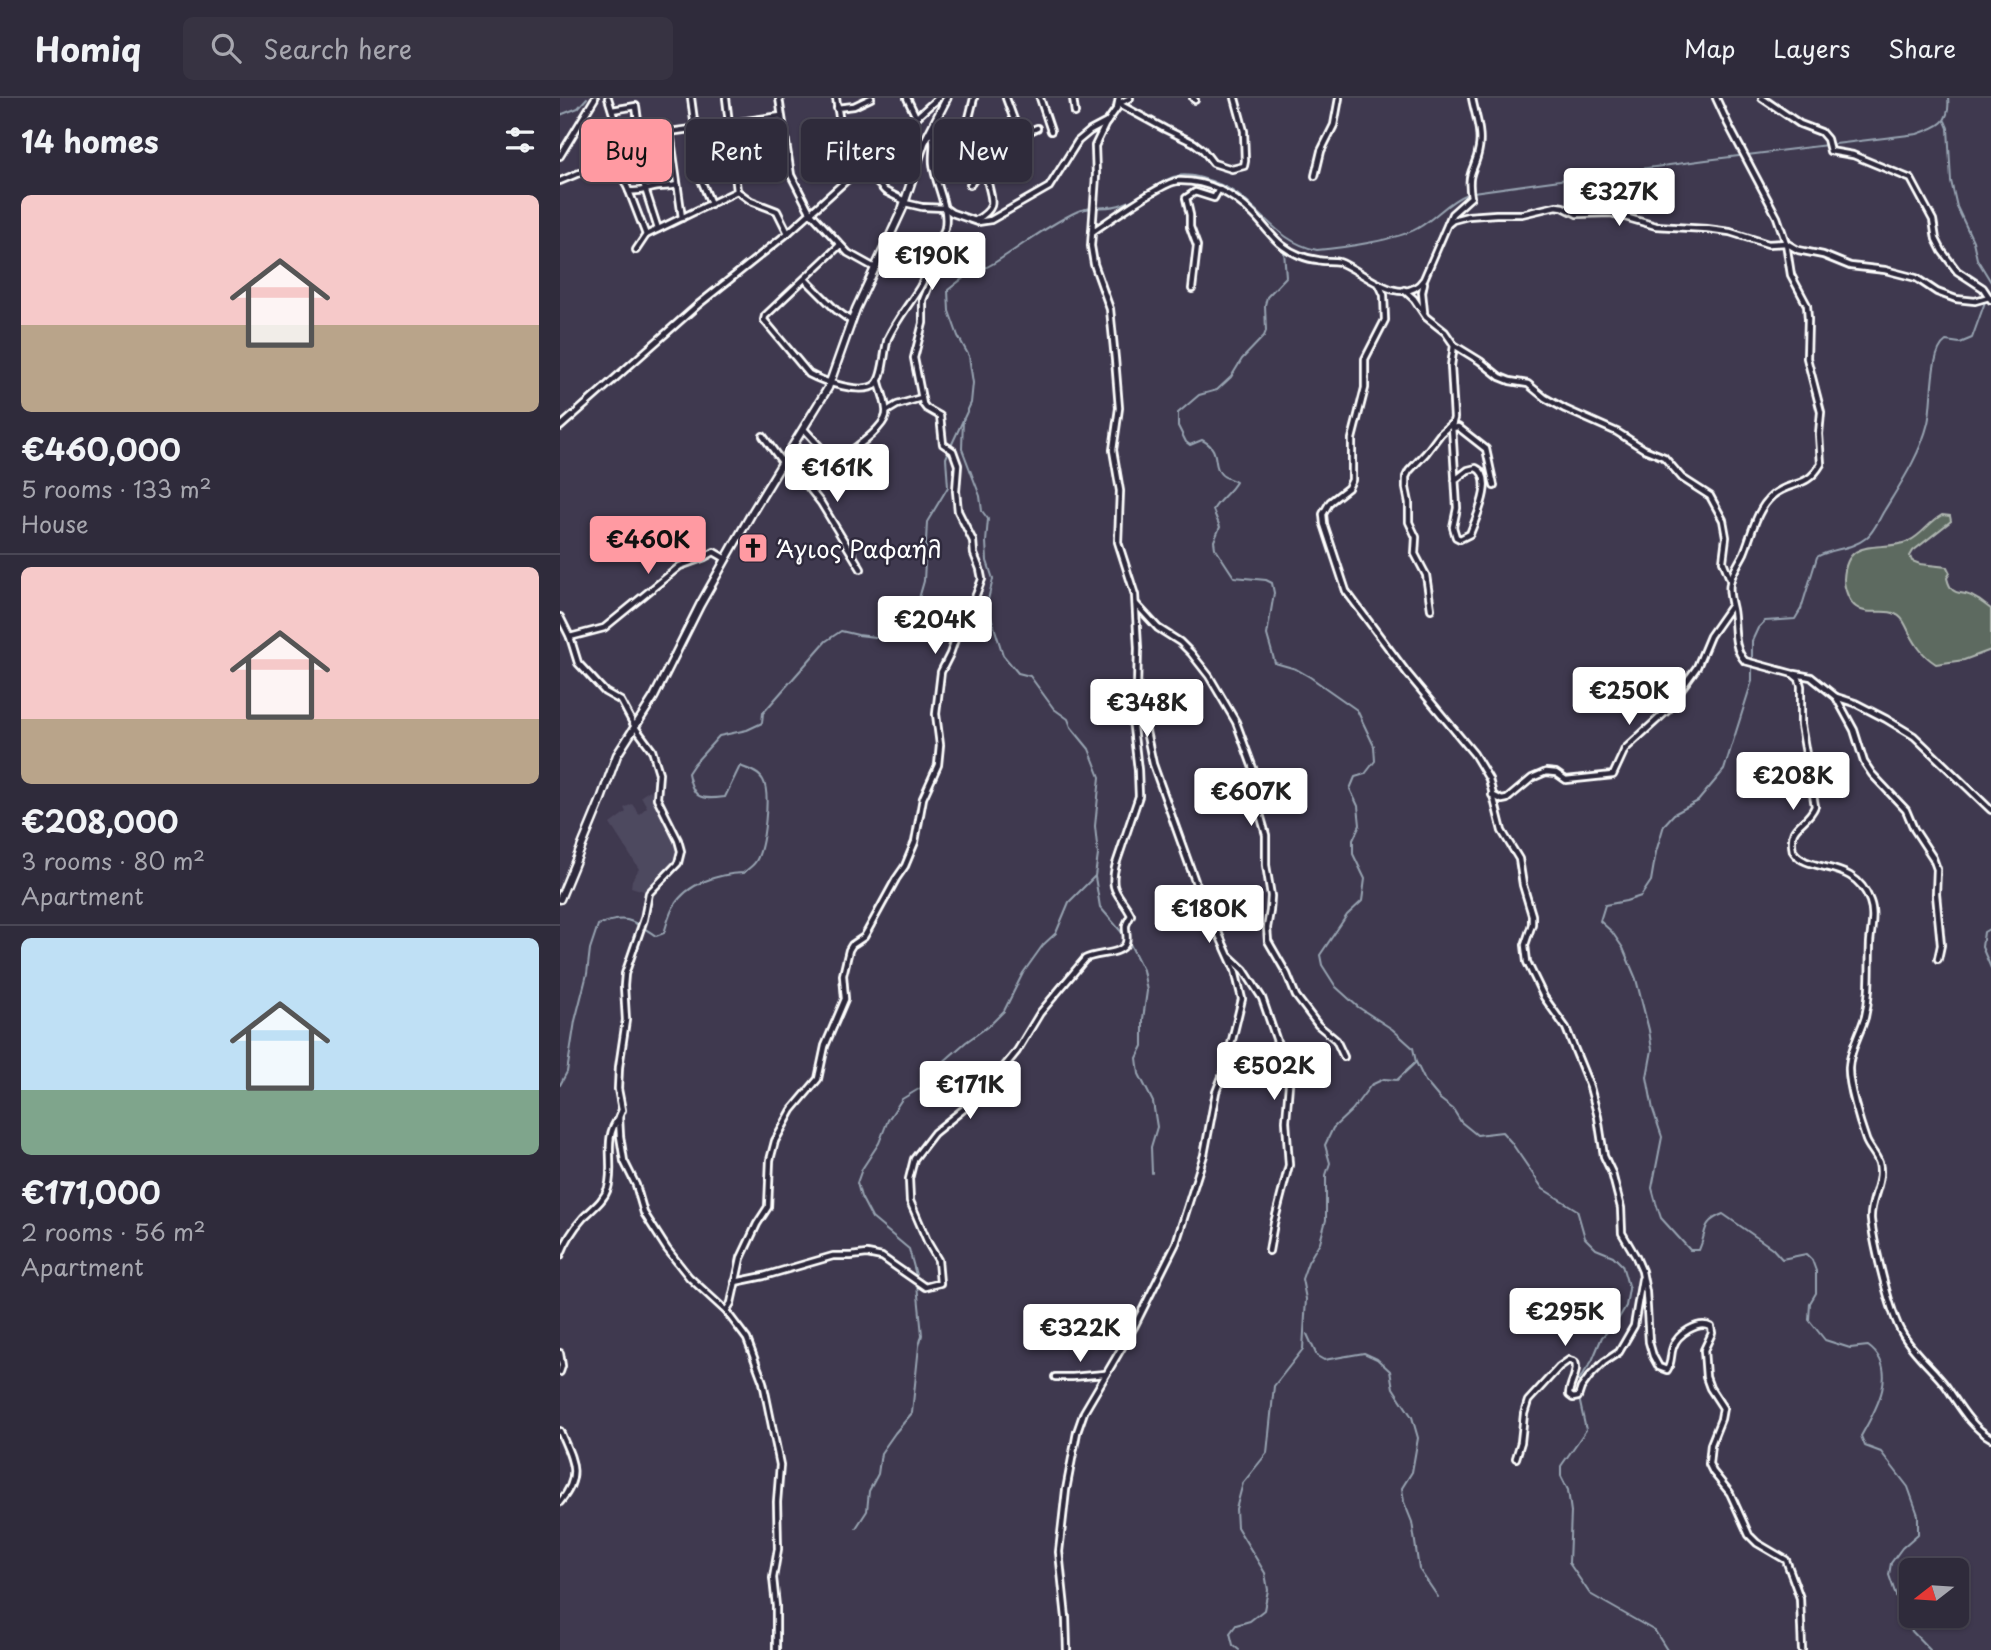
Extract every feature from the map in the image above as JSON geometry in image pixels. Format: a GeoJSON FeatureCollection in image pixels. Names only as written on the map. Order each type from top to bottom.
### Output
{"type":"FeatureCollection","features":[{"type":"Feature","properties":{"kind":"main road"},"geometry":{"type":"LineString","coordinates":[[560,899],[617,755],[654,696],[695,614],[783,460],[824,397],[852,321],[905,202],[921,151],[947,98]]}},
{"type":"Feature","properties":{"kind":"street"},"geometry":{"type":"LineString","coordinates":[[560,156],[595,98]]}},
{"type":"Feature","properties":{"kind":"street"},"geometry":{"type":"LineString","coordinates":[[608,98],[615,119]]}},
{"type":"Feature","properties":{"kind":"street"},"geometry":{"type":"LineString","coordinates":[[691,98],[694,119]]}},
{"type":"Feature","properties":{"kind":"street"},"geometry":{"type":"LineString","coordinates":[[726,98],[728,119]]}},
{"type":"Feature","properties":{"kind":"street"},"geometry":{"type":"LineString","coordinates":[[779,98],[791,175],[810,212],[853,257],[875,268]]}},
{"type":"Feature","properties":{"kind":"street"},"geometry":{"type":"LineString","coordinates":[[836,98],[839,119]]}},
{"type":"Feature","properties":{"kind":"street"},"geometry":{"type":"LineString","coordinates":[[837,108],[854,106],[871,98]]}},
{"type":"Feature","properties":{"kind":"street"},"geometry":{"type":"LineString","coordinates":[[907,98],[916,117]]}},
{"type":"Feature","properties":{"kind":"street"},"geometry":{"type":"LineString","coordinates":[[914,119],[938,98]]}},
{"type":"Feature","properties":{"kind":"street"},"geometry":{"type":"LineString","coordinates":[[969,119],[974,98]]}},
{"type":"Feature","properties":{"kind":"street"},"geometry":{"type":"LineString","coordinates":[[1006,98],[1014,119]]}},
{"type":"Feature","properties":{"kind":"street"},"geometry":{"type":"LineString","coordinates":[[1040,98],[1051,131]]}},
{"type":"Feature","properties":{"kind":"street"},"geometry":{"type":"LineString","coordinates":[[1073,98],[1075,113]]}},
{"type":"Feature","properties":{"kind":"street"},"geometry":{"type":"LineString","coordinates":[[1067,1650],[1059,1552],[1066,1490],[1080,1422],[1134,1327],[1179,1234],[1198,1179],[1207,1146],[1216,1092],[1223,1076],[1241,1008],[1240,988],[1230,956],[1195,881],[1153,764],[1137,689],[1136,604],[1132,580],[1118,542],[1120,491],[1113,450],[1118,414],[1117,380],[1110,309],[1092,257],[1091,222],[1096,175],[1095,146],[1119,101],[1130,98]]}},
{"type":"Feature","properties":{"kind":"street"},"geometry":{"type":"LineString","coordinates":[[1119,101],[1194,143],[1213,163],[1236,169],[1244,166],[1245,161],[1244,131],[1234,98]]}},
{"type":"Feature","properties":{"kind":"street"},"geometry":{"type":"LineString","coordinates":[[1315,176],[1321,151],[1334,125],[1339,98]]}},
{"type":"Feature","properties":{"kind":"street"},"geometry":{"type":"LineString","coordinates":[[1424,313],[1424,279],[1452,214],[1471,197],[1468,183],[1479,146],[1472,98]]}},
{"type":"Feature","properties":{"kind":"street"},"geometry":{"type":"LineString","coordinates":[[1716,98],[1777,217],[1786,243],[1791,275],[1808,310],[1807,358],[1821,412],[1819,437],[1822,461],[1811,478],[1777,492],[1764,505],[1730,580],[1734,634],[1742,658],[1748,663],[1811,677],[1836,696],[1900,727],[1914,736],[1991,810]]}},
{"type":"Feature","properties":{"kind":"street"},"geometry":{"type":"LineString","coordinates":[[1448,224],[1468,216],[1520,214],[1559,206],[1577,214],[1611,213],[1652,225],[1730,232],[1765,243],[1786,243],[1798,250],[1823,255],[1850,266],[1885,270],[1916,278],[1937,292],[1956,299],[1990,299],[1983,288],[1956,271],[1942,251],[1937,242],[1933,220],[1911,179],[1853,155],[1833,152],[1825,136],[1794,121],[1762,98]]}},
{"type":"Feature","properties":{"kind":"street"},"geometry":{"type":"LineString","coordinates":[[612,110],[636,106],[638,119]]}},
{"type":"Feature","properties":{"kind":"street"},"geometry":{"type":"LineString","coordinates":[[762,119],[781,116]]}},
{"type":"Feature","properties":{"kind":"street"},"geometry":{"type":"LineString","coordinates":[[877,182],[889,194],[905,202],[922,207],[945,208],[975,220],[991,220],[1049,187],[1078,141],[1108,121]]}},
{"type":"Feature","properties":{"kind":"street"},"geometry":{"type":"LineString","coordinates":[[1032,130],[1037,128]]}},
{"type":"Feature","properties":{"kind":"street"},"geometry":{"type":"LineString","coordinates":[[840,245],[765,316],[764,320],[809,374],[859,390],[873,386],[878,381],[890,335],[901,313],[921,286],[945,228],[947,220],[934,167],[932,133]]}},
{"type":"Feature","properties":{"kind":"street"},"geometry":{"type":"LineString","coordinates":[[672,147],[682,218]]}},
{"type":"Feature","properties":{"kind":"street"},"geometry":{"type":"LineString","coordinates":[[560,181],[581,173]]}},
{"type":"Feature","properties":{"kind":"street"},"geometry":{"type":"LineString","coordinates":[[625,182],[646,235]]}},
{"type":"Feature","properties":{"kind":"street"},"geometry":{"type":"LineString","coordinates":[[642,182],[657,229]]}},
{"type":"Feature","properties":{"kind":"street"},"geometry":{"type":"LineString","coordinates":[[701,182],[711,204]]}},
{"type":"Feature","properties":{"kind":"street"},"geometry":{"type":"LineString","coordinates":[[736,182],[737,191],[751,201],[777,211],[788,233]]}},
{"type":"Feature","properties":{"kind":"street"},"geometry":{"type":"LineString","coordinates":[[560,427],[699,304],[788,233],[843,182]]}},
{"type":"Feature","properties":{"kind":"street"},"geometry":{"type":"LineString","coordinates":[[975,220],[985,214],[992,202],[988,182]]}},
{"type":"Feature","properties":{"kind":"street"},"geometry":{"type":"LineString","coordinates":[[1091,232],[1169,183],[1190,182],[1219,189],[1234,198],[1284,247],[1310,259],[1340,263],[1390,289],[1417,287],[1424,279]]}},
{"type":"Feature","properties":{"kind":"street"},"geometry":{"type":"LineString","coordinates":[[629,191],[677,185]]}},
{"type":"Feature","properties":{"kind":"street"},"geometry":{"type":"LineString","coordinates":[[1192,289],[1197,246],[1190,227],[1186,198],[1195,192],[1212,198],[1217,195],[1219,189]]}},
{"type":"Feature","properties":{"kind":"street"},"geometry":{"type":"LineString","coordinates":[[635,250],[646,235],[737,191]]}},
{"type":"Feature","properties":{"kind":"street"},"geometry":{"type":"LineString","coordinates":[[726,1311],[731,1303],[746,1246],[769,1204],[769,1167],[775,1141],[792,1110],[819,1077],[825,1046],[845,999],[843,975],[849,950],[868,930],[905,866],[915,842],[923,798],[938,765],[940,745],[936,714],[941,672],[962,619],[982,579],[973,541],[958,511],[956,491],[959,468],[955,453],[943,444],[940,416],[926,408],[921,398],[914,358],[923,323],[923,300],[934,272],[933,259]]}},
{"type":"Feature","properties":{"kind":"street"},"geometry":{"type":"LineString","coordinates":[[805,279],[836,310],[852,321]]}},
{"type":"Feature","properties":{"kind":"street"},"geometry":{"type":"LineString","coordinates":[[1379,284],[1384,295],[1385,320],[1366,359],[1365,388],[1352,439],[1352,480],[1348,488],[1324,510],[1323,519],[1346,591],[1407,673],[1485,770],[1503,835],[1519,859],[1532,915],[1525,945],[1528,967],[1544,997],[1566,1028],[1582,1065],[1598,1117],[1604,1156],[1612,1172],[1621,1208],[1622,1233],[1636,1256],[1643,1275],[1649,1342],[1653,1356],[1659,1367],[1669,1369],[1674,1345],[1687,1332],[1702,1324],[1711,1327],[1712,1333],[1704,1350],[1706,1377],[1723,1408],[1711,1444],[1709,1464],[1730,1493],[1749,1535],[1788,1563],[1800,1598],[1802,1650]]}},
{"type":"Feature","properties":{"kind":"street"},"geometry":{"type":"LineString","coordinates":[[1404,290],[1454,345],[1502,379],[1528,384],[1565,409],[1617,432],[1667,460],[1682,478],[1710,496],[1724,520],[1726,537],[1723,561],[1730,580]]}},
{"type":"Feature","properties":{"kind":"street"},"geometry":{"type":"LineString","coordinates":[[1454,345],[1451,366],[1454,418],[1452,426],[1455,480],[1457,514],[1453,527],[1456,537],[1460,539],[1470,534],[1481,504],[1485,479],[1481,470],[1476,468],[1468,470],[1455,480]]}},
{"type":"Feature","properties":{"kind":"street"},"geometry":{"type":"LineString","coordinates":[[804,429],[833,461],[838,461],[885,419],[887,411],[878,381]]}},
{"type":"Feature","properties":{"kind":"street"},"geometry":{"type":"LineString","coordinates":[[887,411],[921,398]]}},
{"type":"Feature","properties":{"kind":"street"},"geometry":{"type":"LineString","coordinates":[[1431,609],[1426,575],[1415,554],[1416,537],[1409,522],[1405,481],[1409,471],[1441,433],[1452,426],[1458,427],[1486,449],[1494,486]]}},
{"type":"Feature","properties":{"kind":"street"},"geometry":{"type":"LineString","coordinates":[[763,436],[821,503],[861,569]]}},
{"type":"Feature","properties":{"kind":"street"},"geometry":{"type":"LineString","coordinates":[[570,637],[604,628],[684,565],[715,552],[726,559]]}},
{"type":"Feature","properties":{"kind":"street"},"geometry":{"type":"LineString","coordinates":[[1136,604],[1153,623],[1191,653],[1209,676],[1238,728],[1254,771],[1257,803],[1266,835],[1270,896],[1266,928],[1268,941],[1296,996],[1318,1026],[1336,1040],[1344,1056]]}},
{"type":"Feature","properties":{"kind":"street"},"geometry":{"type":"LineString","coordinates":[[1497,813],[1507,799],[1532,778],[1546,772],[1554,772],[1566,780],[1613,775],[1627,747],[1669,709],[1698,667],[1710,636],[1731,605]]}},
{"type":"Feature","properties":{"kind":"street"},"geometry":{"type":"LineString","coordinates":[[560,617],[578,663],[605,692],[621,701],[654,754],[659,773],[657,798],[678,840],[681,854],[678,863],[649,893],[644,919],[627,967],[624,986],[626,1020],[618,1089],[622,1110],[610,1135],[610,1177],[607,1191],[578,1224],[560,1256]]}},
{"type":"Feature","properties":{"kind":"street"},"geometry":{"type":"LineString","coordinates":[[1793,674],[1799,679],[1801,686],[1801,725],[1815,803],[1812,811],[1793,831],[1793,851],[1801,859],[1852,876],[1865,891],[1872,910],[1870,980],[1866,1009],[1852,1050],[1848,1072],[1865,1138],[1879,1164],[1879,1180],[1871,1215],[1890,1302],[1905,1339],[1936,1373],[1972,1422],[1991,1438]]}},
{"type":"Feature","properties":{"kind":"street"},"geometry":{"type":"LineString","coordinates":[[735,1282],[833,1256],[867,1254],[882,1257],[925,1287],[940,1283],[939,1264],[910,1201],[909,1179],[915,1159],[934,1133],[970,1104],[995,1078],[1017,1051],[1040,1013],[1085,959],[1119,950],[1125,944],[1128,933],[1126,925],[1131,915],[1114,890],[1114,874],[1139,796],[1131,710],[1137,689]]}},
{"type":"Feature","properties":{"kind":"street"},"geometry":{"type":"LineString","coordinates":[[1836,696],[1854,730],[1864,762],[1906,810],[1936,865],[1941,944],[1938,959]]}},
{"type":"Feature","properties":{"kind":"street"},"geometry":{"type":"LineString","coordinates":[[1492,795],[1502,800],[1507,799]]}},
{"type":"Feature","properties":{"kind":"street"},"geometry":{"type":"LineString","coordinates":[[560,874],[568,880]]}},
{"type":"Feature","properties":{"kind":"street"},"geometry":{"type":"LineString","coordinates":[[1230,956],[1244,970],[1262,998],[1289,1084],[1286,1121],[1289,1166],[1269,1251]]}},
{"type":"Feature","properties":{"kind":"street"},"geometry":{"type":"LineString","coordinates":[[619,1117],[623,1157],[636,1185],[644,1213],[689,1277],[726,1311],[750,1344],[763,1382],[779,1459],[778,1549],[773,1578],[776,1650]]}},
{"type":"Feature","properties":{"kind":"street"},"geometry":{"type":"LineString","coordinates":[[1516,1458],[1528,1401],[1555,1370],[1568,1360],[1576,1363],[1568,1393],[1569,1397],[1575,1398],[1595,1370],[1621,1350],[1635,1322],[1643,1275]]}},
{"type":"Feature","properties":{"kind":"street"},"geometry":{"type":"LineString","coordinates":[[560,1353],[560,1372]]}},
{"type":"Feature","properties":{"kind":"street"},"geometry":{"type":"LineString","coordinates":[[1055,1377],[1106,1374]]}},
{"type":"Feature","properties":{"kind":"street"},"geometry":{"type":"LineString","coordinates":[[560,1431],[574,1474],[570,1487],[560,1502]]}},
{"type":"Feature","properties":{"kind":"shaded area"},"geometry":{"type":"Polygon","coordinates":[[[650,790],[678,848],[677,860],[672,868],[647,892],[631,887],[639,869],[610,824],[626,812],[624,808],[632,804],[639,814],[647,807],[641,796],[650,790]]]}},
{"type":"Feature","properties":{"kind":"green space"},"geometry":{"type":"Polygon","coordinates":[[[1942,515],[1950,516],[1951,521],[1910,556],[1912,561],[1920,564],[1947,567],[1950,573],[1947,578],[1949,585],[1954,591],[1970,595],[1991,609],[1991,650],[1964,660],[1936,664],[1920,650],[1896,614],[1867,612],[1853,605],[1844,579],[1846,565],[1858,550],[1909,541],[1942,515]]]}},
{"type":"Feature","properties":{"kind":"waterway"},"geometry":{"type":"LineString","coordinates":[[560,115],[578,108],[587,98]]}},
{"type":"Feature","properties":{"kind":"waterway"},"geometry":{"type":"LineString","coordinates":[[1473,192],[1917,134],[1931,129],[1945,119],[1948,98]]}},
{"type":"Feature","properties":{"kind":"waterway"},"geometry":{"type":"LineString","coordinates":[[1945,121],[1948,128],[1951,181],[1957,207],[1973,241],[1977,259],[1991,282]]}},
{"type":"Feature","properties":{"kind":"waterway"},"geometry":{"type":"LineString","coordinates":[[951,446],[971,403],[973,383],[969,356],[949,311],[948,290],[1076,212],[1123,204],[1168,179],[1189,175],[1203,178],[1234,192],[1289,239],[1317,250],[1369,243],[1409,232],[1467,194]]}},
{"type":"Feature","properties":{"kind":"waterway"},"geometry":{"type":"LineString","coordinates":[[1284,251],[1286,277],[1267,297],[1264,336],[1217,390],[1199,395],[1178,413],[1178,426],[1190,445],[1202,440],[1208,444],[1214,453],[1218,470],[1236,482],[1213,510],[1220,527],[1214,541],[1215,548],[1234,577],[1272,583],[1274,593],[1267,635],[1275,663],[1296,669],[1310,677],[1357,710],[1374,746],[1375,761],[1365,774],[1355,777],[1350,789],[1358,806],[1360,825],[1353,840],[1353,854],[1365,879],[1362,901],[1347,915],[1320,955],[1322,965],[1336,987],[1413,1048],[1425,1081],[1440,1099],[1453,1109],[1461,1122],[1477,1135],[1502,1132],[1543,1189],[1577,1210],[1585,1238],[1596,1249],[1613,1256],[1622,1265],[1629,1289],[1626,1306],[1616,1323],[1602,1337],[1592,1361],[1579,1380],[1579,1386]]}},
{"type":"Feature","properties":{"kind":"waterway"},"geometry":{"type":"LineString","coordinates":[[1930,1650],[1906,1625],[1889,1575],[1891,1563],[1902,1548],[1918,1534],[1918,1515],[1908,1487],[1881,1452],[1865,1446],[1861,1436],[1882,1390],[1883,1366],[1878,1355],[1868,1346],[1850,1348],[1825,1340],[1809,1320],[1810,1303],[1816,1293],[1816,1271],[1812,1260],[1806,1254],[1782,1259],[1772,1248],[1723,1214],[1708,1224],[1699,1250],[1690,1250],[1661,1218],[1652,1188],[1662,1137],[1653,1110],[1647,1077],[1652,1050],[1649,1030],[1636,979],[1623,948],[1600,921],[1605,905],[1641,896],[1651,881],[1664,825],[1674,814],[1698,801],[1724,770],[1752,681],[1752,641],[1758,628],[1765,621],[1795,619],[1801,609],[1817,557],[1854,545],[1871,532],[1925,435],[1930,414],[1934,367],[1941,347],[1946,341],[1960,343],[1972,338],[1985,302],[1989,300]]}},
{"type":"Feature","properties":{"kind":"waterway"},"geometry":{"type":"LineString","coordinates":[[856,1528],[867,1511],[869,1491],[878,1474],[881,1453],[912,1413],[922,1335],[916,1275],[909,1249],[872,1218],[857,1183],[862,1169],[902,1099],[929,1083],[941,1064],[1004,1011],[1023,973],[1043,945],[1056,933],[1069,902],[1095,876],[1098,855],[1095,826],[1100,777],[1089,749],[1071,727],[1068,719],[1054,709],[1030,676],[1018,673],[1003,655],[987,604],[993,579],[987,561],[988,519],[982,511],[980,496],[962,449],[963,419]]}},
{"type":"Feature","properties":{"kind":"waterway"},"geometry":{"type":"LineString","coordinates":[[560,1085],[567,1072],[590,949],[598,925],[622,919],[656,936],[664,933],[672,909],[687,891],[704,881],[743,873],[756,861],[759,854],[766,808],[765,787],[761,777],[740,766],[725,797],[704,798],[695,793],[688,773],[719,736],[747,730],[762,723],[763,713],[826,641],[841,631],[875,637],[890,635],[900,629],[918,602],[924,581],[927,522],[948,487],[946,458],[949,451]]}},
{"type":"Feature","properties":{"kind":"waterway"},"geometry":{"type":"LineString","coordinates":[[1095,877],[1100,907],[1124,935]]}},
{"type":"Feature","properties":{"kind":"waterway"},"geometry":{"type":"LineString","coordinates":[[1991,928],[1984,932],[1982,947],[1991,968]]}},
{"type":"Feature","properties":{"kind":"waterway"},"geometry":{"type":"LineString","coordinates":[[1128,940],[1143,970],[1147,991],[1143,1046],[1137,1058],[1139,1074],[1153,1102],[1157,1127],[1151,1147],[1152,1173]]}},
{"type":"Feature","properties":{"kind":"waterway"},"geometry":{"type":"LineString","coordinates":[[1239,1650],[1233,1645],[1230,1633],[1236,1625],[1250,1621],[1264,1610],[1268,1590],[1265,1573],[1237,1527],[1236,1509],[1243,1483],[1267,1453],[1274,1386],[1303,1349],[1306,1299],[1302,1279],[1320,1242],[1326,1220],[1326,1175],[1330,1163],[1325,1145],[1333,1128],[1352,1110],[1371,1085],[1384,1079],[1397,1080],[1416,1062]]}},
{"type":"Feature","properties":{"kind":"waterway"},"geometry":{"type":"LineString","coordinates":[[1307,1334],[1317,1356],[1324,1360],[1364,1353],[1377,1359],[1390,1371],[1393,1388],[1412,1417],[1418,1438],[1412,1472],[1402,1488],[1404,1502],[1412,1522],[1419,1569],[1438,1597]]}},
{"type":"Feature","properties":{"kind":"waterway"},"geometry":{"type":"LineString","coordinates":[[1579,1398],[1586,1430],[1561,1466],[1561,1476],[1568,1490],[1571,1512],[1569,1563],[1590,1594],[1655,1631],[1667,1650]]}},
{"type":"Feature","properties":{"kind":"place","name":"Άγιος Ραφαήλ"},"geometry":{"type":"Point","coordinates":[753,548]}}]}
